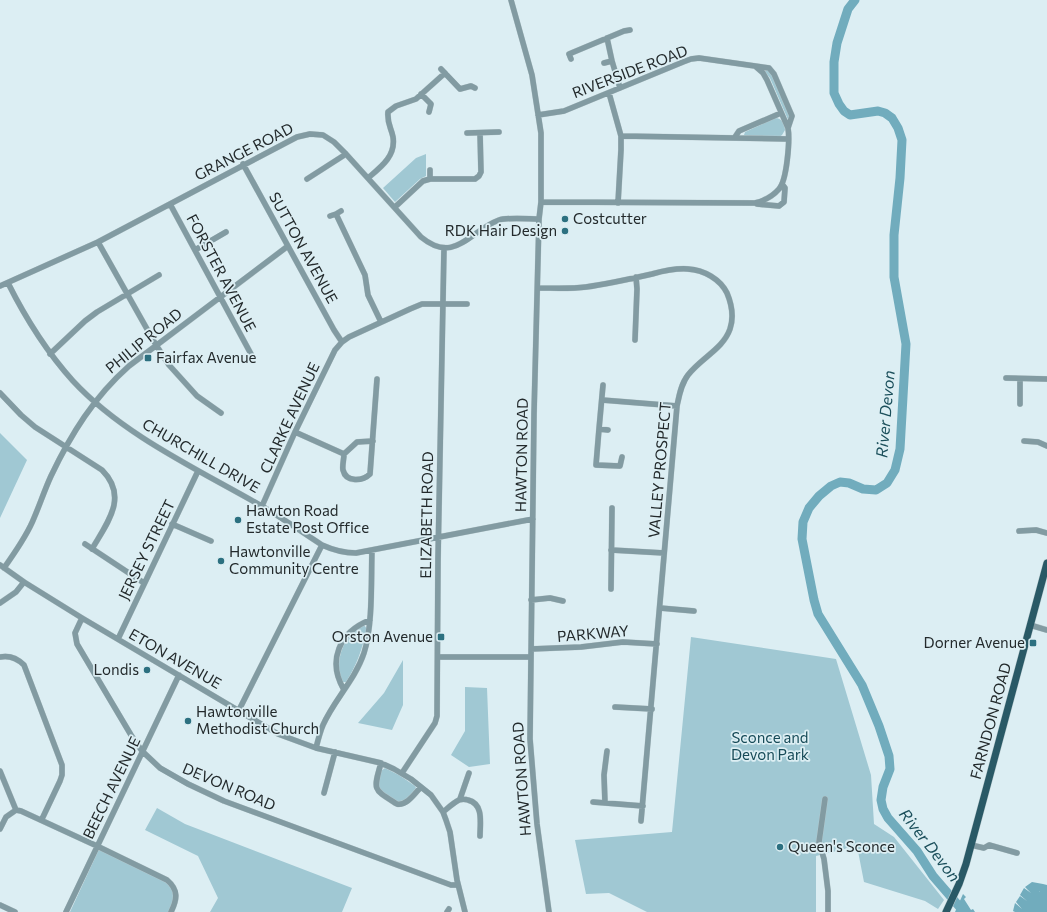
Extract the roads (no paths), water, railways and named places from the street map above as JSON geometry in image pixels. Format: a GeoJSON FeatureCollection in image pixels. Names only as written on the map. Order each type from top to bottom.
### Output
{"type":"FeatureCollection","features":[{"type":"Feature","properties":{"kind":"main road","name":"FARNDON ROAD"},"geometry":{"type":"LineString","coordinates":[[946,912],[959,884],[971,845],[1047,563]]}},
{"type":"Feature","properties":{"kind":"street","name":"HAWTON ROAD"},"geometry":{"type":"LineString","coordinates":[[511,0],[532,75],[541,133],[541,202],[539,219],[531,600],[530,739],[539,845],[550,912]]}},
{"type":"Feature","properties":{"kind":"street"},"geometry":{"type":"LineString","coordinates":[[571,59],[569,54],[607,38],[627,31],[627,38]]}},
{"type":"Feature","properties":{"kind":"street"},"geometry":{"type":"LineString","coordinates":[[607,38],[620,88]]}},
{"type":"Feature","properties":{"kind":"street","name":"RIVERSIDE ROAD"},"geometry":{"type":"LineString","coordinates":[[538,115],[564,110],[695,58],[769,68],[774,74],[792,116],[788,128],[786,167],[782,184],[778,190],[764,200],[754,203]]}},
{"type":"Feature","properties":{"kind":"street"},"geometry":{"type":"LineString","coordinates":[[604,62],[612,61]]}},
{"type":"Feature","properties":{"kind":"street","name":"RIVERSIDE ROAD"},"geometry":{"type":"LineString","coordinates":[[754,66],[765,76],[788,128]]}},
{"type":"Feature","properties":{"kind":"street"},"geometry":{"type":"LineString","coordinates":[[368,178],[387,161],[392,151],[393,138],[385,111],[416,99],[443,71],[460,89],[472,85]]}},
{"type":"Feature","properties":{"kind":"street"},"geometry":{"type":"LineString","coordinates":[[609,93],[621,136],[622,150],[618,203]]}},
{"type":"Feature","properties":{"kind":"street"},"geometry":{"type":"LineString","coordinates":[[421,94],[436,108]]}},
{"type":"Feature","properties":{"kind":"street"},"geometry":{"type":"LineString","coordinates":[[429,112],[431,104]]}},
{"type":"Feature","properties":{"kind":"street"},"geometry":{"type":"LineString","coordinates":[[735,137],[739,132],[781,113]]}},
{"type":"Feature","properties":{"kind":"street"},"geometry":{"type":"LineString","coordinates":[[466,133],[498,132]]}},
{"type":"Feature","properties":{"kind":"street"},"geometry":{"type":"LineString","coordinates":[[395,207],[423,181],[430,179],[475,179],[479,176],[481,172],[480,133]]}},
{"type":"Feature","properties":{"kind":"street","name":"GRANGE ROAD"},"geometry":{"type":"LineString","coordinates":[[0,286],[98,242],[243,164],[297,137],[310,134],[323,135],[334,142],[421,236],[436,246],[444,248]]}},
{"type":"Feature","properties":{"kind":"street"},"geometry":{"type":"LineString","coordinates":[[621,136],[788,139]]}},
{"type":"Feature","properties":{"kind":"street"},"geometry":{"type":"LineString","coordinates":[[307,179],[346,154]]}},
{"type":"Feature","properties":{"kind":"street","name":"SUTTON AVENUE"},"geometry":{"type":"LineString","coordinates":[[243,164],[342,342]]}},
{"type":"Feature","properties":{"kind":"street"},"geometry":{"type":"LineString","coordinates":[[430,170],[430,179]]}},
{"type":"Feature","properties":{"kind":"street","name":"RIVERSIDE ROAD"},"geometry":{"type":"LineString","coordinates":[[541,202],[754,203],[779,206],[784,202],[785,188],[782,184]]}},
{"type":"Feature","properties":{"kind":"street","name":"FORSTER AVENUE"},"geometry":{"type":"LineString","coordinates":[[170,204],[250,354]]}},
{"type":"Feature","properties":{"kind":"street"},"geometry":{"type":"LineString","coordinates":[[330,216],[339,213],[365,275],[368,295],[381,322]]}},
{"type":"Feature","properties":{"kind":"street"},"geometry":{"type":"LineString","coordinates":[[444,248],[460,244],[501,219],[539,219]]}},
{"type":"Feature","properties":{"kind":"street"},"geometry":{"type":"LineString","coordinates":[[194,250],[225,234]]}},
{"type":"Feature","properties":{"kind":"street"},"geometry":{"type":"LineString","coordinates":[[98,242],[156,346],[169,365],[198,396],[222,412]]}},
{"type":"Feature","properties":{"kind":"street","name":"PHILIP ROAD"},"geometry":{"type":"LineString","coordinates":[[2,566],[18,549],[34,520],[51,476],[79,424],[111,382],[129,366],[220,296],[288,246]]}},
{"type":"Feature","properties":{"kind":"street","name":"ELIZABETH ROAD"},"geometry":{"type":"LineString","coordinates":[[402,773],[435,722],[437,716],[444,248]]}},
{"type":"Feature","properties":{"kind":"street","name":"VALLEY PROSPECT"},"geometry":{"type":"LineString","coordinates":[[538,288],[585,287],[665,271],[687,269],[704,272],[717,280],[726,291],[730,302],[732,314],[731,326],[727,337],[720,346],[698,364],[687,376],[680,388],[677,406],[664,553],[642,821]]}},
{"type":"Feature","properties":{"kind":"street"},"geometry":{"type":"LineString","coordinates":[[50,354],[85,321],[97,312],[158,275]]}},
{"type":"Feature","properties":{"kind":"street"},"geometry":{"type":"LineString","coordinates":[[635,340],[636,277]]}},
{"type":"Feature","properties":{"kind":"street","name":"CHURCHILL DRIVE"},"geometry":{"type":"LineString","coordinates":[[8,282],[33,330],[50,354],[74,382],[95,402],[143,438],[198,471],[262,506],[322,545],[342,552],[356,553],[533,519]]}},
{"type":"Feature","properties":{"kind":"street"},"geometry":{"type":"LineString","coordinates":[[342,342],[349,337],[422,304],[467,304]]}},
{"type":"Feature","properties":{"kind":"street","name":"CLARKE AVENUE"},"geometry":{"type":"LineString","coordinates":[[262,506],[295,432],[335,350],[342,342]]}},
{"type":"Feature","properties":{"kind":"street"},"geometry":{"type":"LineString","coordinates":[[372,441],[357,442],[344,454],[343,470],[345,475],[350,479],[363,480],[370,474],[378,378]]}},
{"type":"Feature","properties":{"kind":"street"},"geometry":{"type":"LineString","coordinates":[[1006,378],[1047,379]]}},
{"type":"Feature","properties":{"kind":"street"},"geometry":{"type":"LineString","coordinates":[[1020,379],[1020,404]]}},
{"type":"Feature","properties":{"kind":"street"},"geometry":{"type":"LineString","coordinates":[[602,385],[596,465],[620,466],[622,457]]}},
{"type":"Feature","properties":{"kind":"street"},"geometry":{"type":"LineString","coordinates":[[0,393],[28,421],[102,470],[109,479],[114,489],[115,504],[113,512],[92,549]]}},
{"type":"Feature","properties":{"kind":"street"},"geometry":{"type":"LineString","coordinates":[[602,400],[677,406]]}},
{"type":"Feature","properties":{"kind":"street"},"geometry":{"type":"LineString","coordinates":[[599,429],[608,430]]}},
{"type":"Feature","properties":{"kind":"street"},"geometry":{"type":"LineString","coordinates":[[295,432],[344,454]]}},
{"type":"Feature","properties":{"kind":"street"},"geometry":{"type":"LineString","coordinates":[[1024,441],[1038,442],[1047,446]]}},
{"type":"Feature","properties":{"kind":"street","name":"JERSEY STREET"},"geometry":{"type":"LineString","coordinates":[[118,639],[198,471]]}},
{"type":"Feature","properties":{"kind":"street"},"geometry":{"type":"LineString","coordinates":[[611,589],[612,508]]}},
{"type":"Feature","properties":{"kind":"street"},"geometry":{"type":"LineString","coordinates":[[172,524],[211,541]]}},
{"type":"Feature","properties":{"kind":"street"},"geometry":{"type":"LineString","coordinates":[[1019,531],[1036,530],[1047,533]]}},
{"type":"Feature","properties":{"kind":"street"},"geometry":{"type":"LineString","coordinates":[[85,544],[144,583]]}},
{"type":"Feature","properties":{"kind":"street"},"geometry":{"type":"LineString","coordinates":[[239,710],[322,545]]}},
{"type":"Feature","properties":{"kind":"street"},"geometry":{"type":"LineString","coordinates":[[316,748],[324,724],[364,654],[370,620],[372,550]]}},
{"type":"Feature","properties":{"kind":"street"},"geometry":{"type":"LineString","coordinates":[[611,550],[664,553]]}},
{"type":"Feature","properties":{"kind":"street","name":"ETON AVENUE"},"geometry":{"type":"LineString","coordinates":[[2,566],[24,582],[82,618],[278,734],[316,748],[382,763],[402,773],[421,787],[431,795],[443,812],[450,832],[464,912]]}},
{"type":"Feature","properties":{"kind":"street"},"geometry":{"type":"LineString","coordinates":[[0,603],[16,592],[24,582]]}},
{"type":"Feature","properties":{"kind":"street"},"geometry":{"type":"LineString","coordinates":[[531,600],[550,598],[564,601]]}},
{"type":"Feature","properties":{"kind":"street"},"geometry":{"type":"LineString","coordinates":[[660,608],[694,610]]}},
{"type":"Feature","properties":{"kind":"street","name":"DEVON ROAD"},"geometry":{"type":"LineString","coordinates":[[82,618],[76,630],[76,641],[131,735],[142,751],[160,768],[188,784],[224,801],[451,885],[458,884]]}},
{"type":"Feature","properties":{"kind":"street"},"geometry":{"type":"LineString","coordinates":[[344,690],[337,673],[337,652],[347,634],[362,622],[370,620]]}},
{"type":"Feature","properties":{"kind":"street"},"geometry":{"type":"LineString","coordinates":[[1030,626],[1047,630]]}},
{"type":"Feature","properties":{"kind":"street","name":"PARKWAY"},"geometry":{"type":"LineString","coordinates":[[531,649],[581,648],[623,642],[657,644]]}},
{"type":"Feature","properties":{"kind":"street"},"geometry":{"type":"LineString","coordinates":[[0,657],[6,656],[16,658],[24,665],[62,765],[62,775],[60,781],[42,820]]}},
{"type":"Feature","properties":{"kind":"street"},"geometry":{"type":"LineString","coordinates":[[438,657],[530,657]]}},
{"type":"Feature","properties":{"kind":"street","name":"BEECH AVENUE"},"geometry":{"type":"LineString","coordinates":[[66,912],[179,675]]}},
{"type":"Feature","properties":{"kind":"street"},"geometry":{"type":"LineString","coordinates":[[614,707],[652,709]]}},
{"type":"Feature","properties":{"kind":"street"},"geometry":{"type":"LineString","coordinates":[[605,803],[604,775],[607,751]]}},
{"type":"Feature","properties":{"kind":"street"},"geometry":{"type":"LineString","coordinates":[[324,793],[335,752]]}},
{"type":"Feature","properties":{"kind":"street"},"geometry":{"type":"LineString","coordinates":[[382,763],[376,784],[377,790],[397,804],[400,805],[406,803],[421,787]]}},
{"type":"Feature","properties":{"kind":"street"},"geometry":{"type":"LineString","coordinates":[[0,771],[16,810]]}},
{"type":"Feature","properties":{"kind":"street"},"geometry":{"type":"LineString","coordinates":[[443,812],[460,799],[469,773]]}},
{"type":"Feature","properties":{"kind":"street"},"geometry":{"type":"LineString","coordinates":[[460,799],[473,801],[478,806],[480,813],[480,836]]}},
{"type":"Feature","properties":{"kind":"street"},"geometry":{"type":"LineString","coordinates":[[825,799],[819,842],[825,865],[828,891],[828,912]]}},
{"type":"Feature","properties":{"kind":"street"},"geometry":{"type":"LineString","coordinates":[[593,802],[643,806]]}},
{"type":"Feature","properties":{"kind":"street"},"geometry":{"type":"LineString","coordinates":[[0,829],[6,817],[16,810],[42,820],[98,846],[168,880],[176,893],[177,898],[171,912]]}},
{"type":"Feature","properties":{"kind":"street"},"geometry":{"type":"LineString","coordinates":[[971,845],[984,848],[989,845],[1017,853]]}},
{"type":"Feature","properties":{"kind":"street"},"geometry":{"type":"LineString","coordinates":[[0,905],[15,912]]}},
{"type":"Feature","properties":{"kind":"waterway","name":"River Devon"},"geometry":{"type":"LineString","coordinates":[[855,0],[848,9],[837,43],[834,62],[834,93],[844,111],[850,115],[878,111],[885,113],[892,118],[898,128],[902,140],[894,235],[894,277],[906,344],[900,449],[895,470],[887,483],[876,490],[863,489],[849,483],[840,482],[831,486],[819,496],[809,508],[803,522],[802,539],[818,614],[862,685],[879,726],[889,756],[890,769],[883,787],[881,800],[883,809],[888,818],[917,851],[933,876],[964,912]]}},
{"type":"Feature","properties":{"kind":"place","name":"Costcutter"},"geometry":{"type":"Point","coordinates":[565,219]}},
{"type":"Feature","properties":{"kind":"place","name":"RDK Hair Design"},"geometry":{"type":"Point","coordinates":[565,231]}},
{"type":"Feature","properties":{"kind":"place","name":"Fairfax Avenue"},"geometry":{"type":"Point","coordinates":[148,358]}},
{"type":"Feature","properties":{"kind":"place","name":"Hawton Road Estate Post Office"},"geometry":{"type":"Point","coordinates":[238,520]}},
{"type":"Feature","properties":{"kind":"place","name":"Hawtonville Community Centre"},"geometry":{"type":"Point","coordinates":[221,561]}},
{"type":"Feature","properties":{"kind":"place","name":"Orston Avenue"},"geometry":{"type":"Point","coordinates":[441,637]}},
{"type":"Feature","properties":{"kind":"place","name":"Dorner Avenue"},"geometry":{"type":"Point","coordinates":[1033,643]}},
{"type":"Feature","properties":{"kind":"place","name":"Londis"},"geometry":{"type":"Point","coordinates":[147,670]}},
{"type":"Feature","properties":{"kind":"place","name":"Hawtonville Methodist Church"},"geometry":{"type":"Point","coordinates":[188,721]}},
{"type":"Feature","properties":{"kind":"place","name":"Queen's Sconce"},"geometry":{"type":"Point","coordinates":[780,847]}},
{"type":"Feature","properties":{"kind":"park label","name":"Sconce and Devon Park"},"geometry":{"type":"Point","coordinates":[770,746]}}]}
